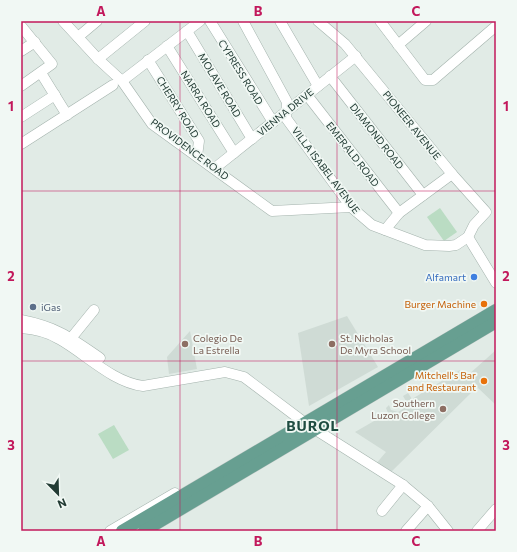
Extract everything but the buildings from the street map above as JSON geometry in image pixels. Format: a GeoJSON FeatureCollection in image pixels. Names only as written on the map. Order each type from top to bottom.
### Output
{"type":"FeatureCollection","features":[{"type":"Feature","properties":{"kind":"main road"},"geometry":{"type":"LineString","coordinates":[[144,531],[191,497],[496,310]]}},
{"type":"Feature","properties":{"kind":"main road"},"geometry":{"type":"LineString","coordinates":[[310,423],[496,322]]}},
{"type":"Feature","properties":{"kind":"main road"},"geometry":{"type":"LineString","coordinates":[[122,531],[191,497]]}},
{"type":"Feature","properties":{"kind":"street","name":"PROVIDENCE ROAD"},"geometry":{"type":"LineString","coordinates":[[63,21],[98,59],[152,124],[215,168],[272,211],[351,207]]}},
{"type":"Feature","properties":{"kind":"street"},"geometry":{"type":"LineString","coordinates":[[78,37],[97,21]]}},
{"type":"Feature","properties":{"kind":"street"},"geometry":{"type":"LineString","coordinates":[[98,59],[145,21]]}},
{"type":"Feature","properties":{"kind":"street"},"geometry":{"type":"LineString","coordinates":[[21,144],[117,83],[167,46],[188,26],[200,21]]}},
{"type":"Feature","properties":{"kind":"street","name":"CYPRESS ROAD"},"geometry":{"type":"LineString","coordinates":[[210,21],[273,122]]}},
{"type":"Feature","properties":{"kind":"street","name":"VILLA ISABEL AVENUE"},"geometry":{"type":"LineString","coordinates":[[242,21],[287,102],[286,118],[351,207],[372,225],[418,243],[435,247],[456,244],[469,236]]}},
{"type":"Feature","properties":{"kind":"street"},"geometry":{"type":"LineString","coordinates":[[280,21],[318,86]]}},
{"type":"Feature","properties":{"kind":"street","name":"PIONEER AVENUE"},"geometry":{"type":"LineString","coordinates":[[318,21],[345,44],[356,56],[452,174],[486,212],[474,225],[469,236]]}},
{"type":"Feature","properties":{"kind":"street"},"geometry":{"type":"LineString","coordinates":[[380,21],[425,80],[433,80],[496,26]]}},
{"type":"Feature","properties":{"kind":"street"},"geometry":{"type":"LineString","coordinates":[[398,45],[426,21]]}},
{"type":"Feature","properties":{"kind":"street"},"geometry":{"type":"LineString","coordinates":[[21,26],[52,63],[52,66],[21,86]]}},
{"type":"Feature","properties":{"kind":"street","name":"MOLAVE ROAD"},"geometry":{"type":"LineString","coordinates":[[188,26],[252,139]]}},
{"type":"Feature","properties":{"kind":"street"},"geometry":{"type":"LineString","coordinates":[[21,51],[35,42]]}},
{"type":"Feature","properties":{"kind":"street","name":"NARRA ROAD"},"geometry":{"type":"LineString","coordinates":[[167,46],[234,153]]}},
{"type":"Feature","properties":{"kind":"street","name":"VIENNA DRIVE"},"geometry":{"type":"LineString","coordinates":[[215,168],[356,56]]}},
{"type":"Feature","properties":{"kind":"street","name":"CHERRY ROAD"},"geometry":{"type":"LineString","coordinates":[[148,60],[199,141],[197,156]]}},
{"type":"Feature","properties":{"kind":"street"},"geometry":{"type":"LineString","coordinates":[[41,73],[68,115]]}},
{"type":"Feature","properties":{"kind":"street","name":"DIAMOND ROAD"},"geometry":{"type":"LineString","coordinates":[[330,76],[423,195]]}},
{"type":"Feature","properties":{"kind":"street"},"geometry":{"type":"LineString","coordinates":[[21,117],[55,95]]}},
{"type":"Feature","properties":{"kind":"street","name":"EMERALD ROAD"},"geometry":{"type":"LineString","coordinates":[[307,95],[399,213]]}},
{"type":"Feature","properties":{"kind":"street"},"geometry":{"type":"LineString","coordinates":[[385,230],[399,213],[452,174]]}},
{"type":"Feature","properties":{"kind":"street"},"geometry":{"type":"LineString","coordinates":[[469,236],[496,274]]}},
{"type":"Feature","properties":{"kind":"street"},"geometry":{"type":"LineString","coordinates":[[469,236],[496,283]]}},
{"type":"Feature","properties":{"kind":"street"},"geometry":{"type":"LineString","coordinates":[[155,531],[310,423],[496,304]]}},
{"type":"Feature","properties":{"kind":"street"},"geometry":{"type":"LineString","coordinates":[[69,341],[94,310]]}},
{"type":"Feature","properties":{"kind":"street"},"geometry":{"type":"LineString","coordinates":[[21,320],[43,324],[69,341],[111,373],[134,385],[143,386],[225,372],[235,373],[251,381],[402,485],[428,506],[448,531]]}},
{"type":"Feature","properties":{"kind":"street"},"geometry":{"type":"LineString","coordinates":[[21,328],[41,331],[69,341]]}},
{"type":"Feature","properties":{"kind":"street"},"geometry":{"type":"LineString","coordinates":[[110,531],[310,423],[496,328]]}},
{"type":"Feature","properties":{"kind":"street"},"geometry":{"type":"LineString","coordinates":[[382,511],[402,485]]}},
{"type":"Feature","properties":{"kind":"street"},"geometry":{"type":"LineString","coordinates":[[406,531],[428,506]]}},
{"type":"Feature","properties":{"kind":"street"},"geometry":{"type":"LineString","coordinates":[[477,531],[496,509]]}},
{"type":"Feature","properties":{"kind":"shaded area"},"geometry":{"type":"Polygon","coordinates":[[[347,316],[378,367],[309,406],[298,333],[347,316]]]}},
{"type":"Feature","properties":{"kind":"shaded area","name":"Colegio De La Estrella"},"geometry":{"type":"Polygon","coordinates":[[[190,331],[197,369],[169,374],[167,357],[190,331]]]}},
{"type":"Feature","properties":{"kind":"shaded area"},"geometry":{"type":"Polygon","coordinates":[[[496,350],[496,405],[477,387],[389,474],[375,465],[386,452],[355,432],[388,413],[386,408],[389,405],[391,410],[398,412],[403,409],[406,401],[403,396],[408,393],[412,399],[460,370],[467,376],[496,350]]]}},
{"type":"Feature","properties":{"kind":"green space"},"geometry":{"type":"Polygon","coordinates":[[[440,208],[457,232],[444,241],[427,217],[440,208]]]}},
{"type":"Feature","properties":{"kind":"green space"},"geometry":{"type":"Polygon","coordinates":[[[114,425],[129,450],[113,459],[98,434],[114,425]]]}},
{"type":"Feature","properties":{"kind":"place","name":"Alfamart"},"geometry":{"type":"Point","coordinates":[474,277]}},
{"type":"Feature","properties":{"kind":"place","name":"Burger Machine"},"geometry":{"type":"Point","coordinates":[484,304]}},
{"type":"Feature","properties":{"kind":"place","name":"iGas"},"geometry":{"type":"Point","coordinates":[33,307]}},
{"type":"Feature","properties":{"kind":"place","name":"Colegio De La Estrella"},"geometry":{"type":"Point","coordinates":[185,344]}},
{"type":"Feature","properties":{"kind":"place","name":"St. Nicholas De Myra School"},"geometry":{"type":"Point","coordinates":[332,344]}},
{"type":"Feature","properties":{"kind":"place","name":"Mitchell's Bar and Restaurant"},"geometry":{"type":"Point","coordinates":[484,381]}},
{"type":"Feature","properties":{"kind":"place","name":"Southern Luzon College"},"geometry":{"type":"Point","coordinates":[443,409]}},
{"type":"Feature","properties":{"kind":"district","name":"BUROL"},"geometry":{"type":"Point","coordinates":[313,426]}}]}
